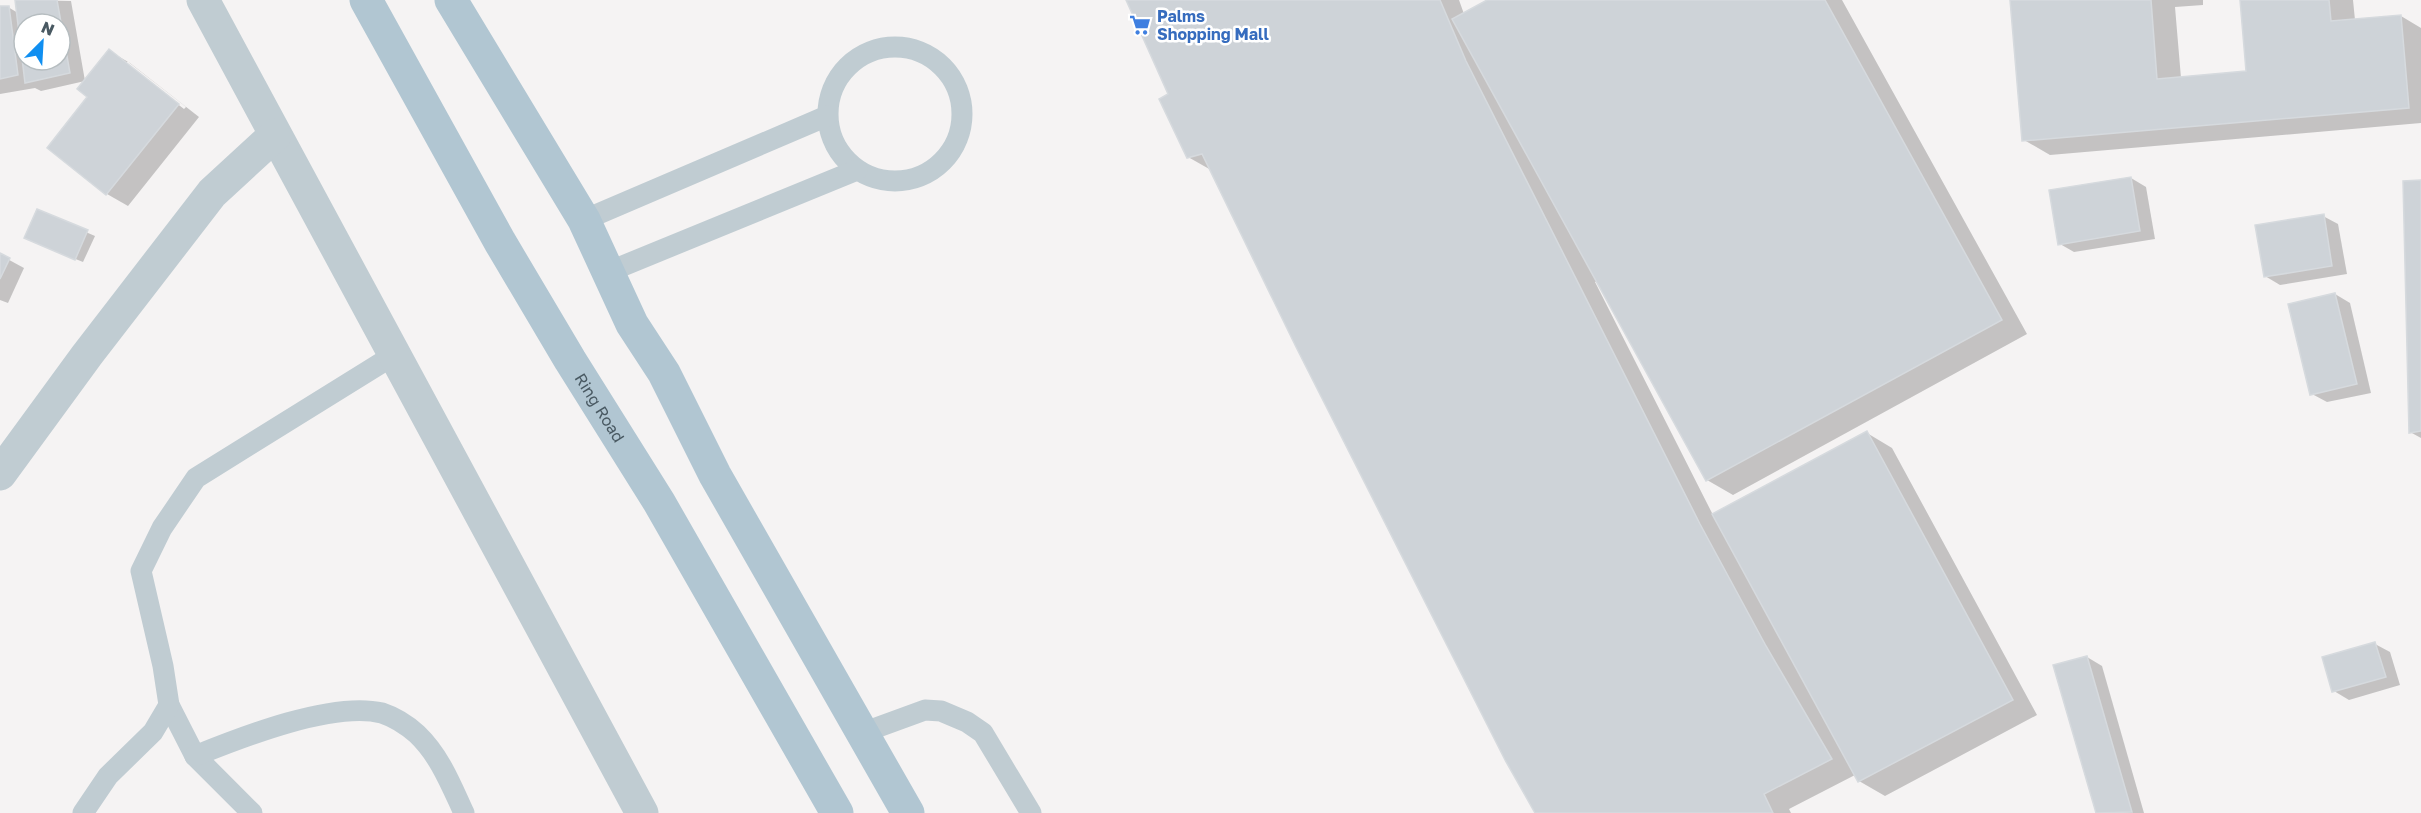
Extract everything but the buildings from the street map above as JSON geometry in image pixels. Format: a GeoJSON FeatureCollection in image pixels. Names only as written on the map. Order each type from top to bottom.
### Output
{"type":"FeatureCollection","features":[{"type":"Feature","properties":{"kind":"main road","name":"Ring Road"},"geometry":{"type":"LineString","coordinates":[[366,0],[500,242],[570,360],[659,502],[837,813]]}},
{"type":"Feature","properties":{"kind":"main road"},"geometry":{"type":"LineString","coordinates":[[451,0],[584,220],[632,324],[664,373],[715,475],[908,813]]}},
{"type":"Feature","properties":{"kind":"street"},"geometry":{"type":"LineString","coordinates":[[203,0],[642,813]]}},
{"type":"Feature","properties":{"kind":"street"},"geometry":{"type":"LineString","coordinates":[[0,474],[87,355],[212,193],[275,135]]}},
{"type":"Feature","properties":{"kind":"lane"},"geometry":{"type":"LineString","coordinates":[[899,45],[927,53],[949,72],[962,99],[962,128],[951,153],[930,173],[902,181],[878,180],[857,170],[841,156],[831,137],[827,116],[831,88],[847,65],[870,50],[899,45]]}},
{"type":"Feature","properties":{"kind":"lane"},"geometry":{"type":"LineString","coordinates":[[584,220],[827,116]]}},
{"type":"Feature","properties":{"kind":"lane"},"geometry":{"type":"LineString","coordinates":[[608,272],[857,170]]}},
{"type":"Feature","properties":{"kind":"lane"},"geometry":{"type":"LineString","coordinates":[[252,813],[195,756],[169,705],[163,666],[141,572],[162,528],[196,478],[394,355]]}},
{"type":"Feature","properties":{"kind":"lane"},"geometry":{"type":"LineString","coordinates":[[83,813],[108,776],[153,732],[169,705]]}},
{"type":"Feature","properties":{"kind":"lane"},"geometry":{"type":"LineString","coordinates":[[862,733],[925,710],[941,711],[967,722],[983,733],[1031,813]]}},
{"type":"Feature","properties":{"kind":"lane"},"geometry":{"type":"LineString","coordinates":[[195,756],[259,730],[325,715],[353,712],[382,713],[400,722],[429,746],[440,762],[464,813]]}},
{"type":"Feature","properties":{"kind":"place","name":"Palms Shopping Mall"},"geometry":{"type":"Point","coordinates":[1140,25]}}]}
